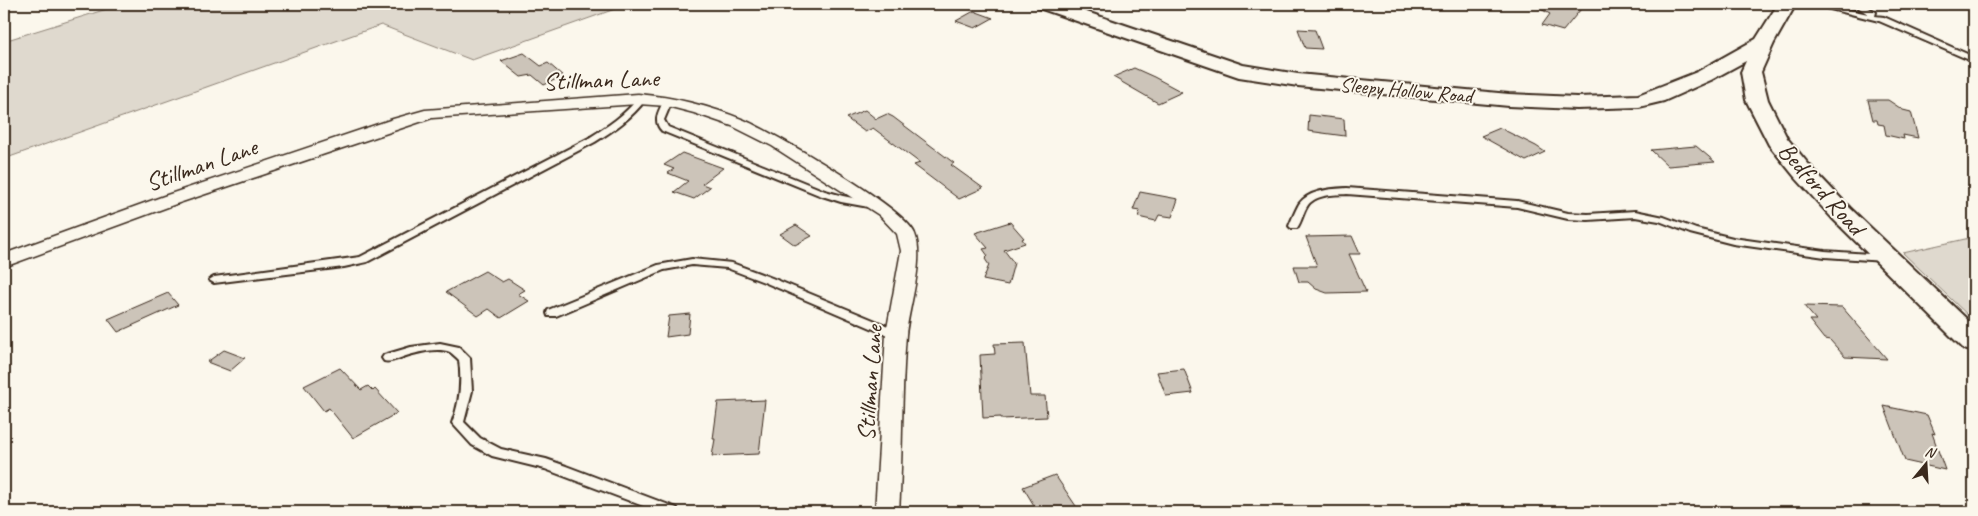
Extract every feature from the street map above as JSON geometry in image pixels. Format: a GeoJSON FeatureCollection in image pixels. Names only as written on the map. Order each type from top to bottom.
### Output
{"type":"FeatureCollection","features":[{"type":"Feature","properties":{"kind":"street","name":"Sleepy Hollow Road"},"geometry":{"type":"LineString","coordinates":[[1046,4],[1239,71],[1298,80],[1509,100],[1577,103],[1639,101],[1704,76],[1764,43]]}},
{"type":"Feature","properties":{"kind":"street","name":"Bedford Road"},"geometry":{"type":"LineString","coordinates":[[1787,4],[1764,43],[1752,72],[1757,100],[1777,140],[1835,207],[1974,342]]}},
{"type":"Feature","properties":{"kind":"street","name":"Stillman Lane"},"geometry":{"type":"LineString","coordinates":[[4,261],[170,200],[398,122],[431,113],[642,99],[668,101],[738,123],[778,143],[885,211],[906,233],[910,251],[896,334],[886,512]]}},
{"type":"Feature","properties":{"kind":"lane"},"geometry":{"type":"LineString","coordinates":[[1814,4],[1881,19]]}},
{"type":"Feature","properties":{"kind":"lane"},"geometry":{"type":"LineString","coordinates":[[1857,4],[1881,19],[1974,60]]}},
{"type":"Feature","properties":{"kind":"lane"},"geometry":{"type":"LineString","coordinates":[[214,280],[363,260],[624,120],[642,99]]}},
{"type":"Feature","properties":{"kind":"lane"},"geometry":{"type":"LineString","coordinates":[[668,101],[660,120],[660,126],[664,130],[822,193],[841,199],[875,205]]}},
{"type":"Feature","properties":{"kind":"lane"},"geometry":{"type":"LineString","coordinates":[[1294,226],[1304,204],[1313,197],[1347,191],[1518,204],[1568,216],[1635,214],[1661,219],[1693,231],[1733,241],[1817,254],[1887,258]]}},
{"type":"Feature","properties":{"kind":"lane"},"geometry":{"type":"LineString","coordinates":[[552,314],[662,267],[692,262],[728,265],[896,334]]}},
{"type":"Feature","properties":{"kind":"lane"},"geometry":{"type":"LineString","coordinates":[[388,358],[404,352],[428,348],[454,349],[464,358],[467,376],[466,401],[458,423],[468,436],[478,444],[491,451],[535,461],[576,474],[672,512]]}},
{"type":"Feature","properties":{"kind":"shaded area"},"geometry":{"type":"Polygon","coordinates":[[[123,4],[629,4],[472,60],[381,25],[4,159],[4,41],[123,4]]]}},
{"type":"Feature","properties":{"kind":"shaded area"},"geometry":{"type":"Polygon","coordinates":[[[1974,237],[1974,321],[1903,253],[1974,237]]]}},
{"type":"Feature","properties":{"kind":"building"},"geometry":{"type":"Polygon","coordinates":[[[1531,4],[1585,4],[1563,31],[1542,25],[1550,14],[1531,4]]]}},
{"type":"Feature","properties":{"kind":"building"},"geometry":{"type":"Polygon","coordinates":[[[974,11],[993,18],[975,28],[956,21],[974,11]]]}},
{"type":"Feature","properties":{"kind":"building"},"geometry":{"type":"Polygon","coordinates":[[[1298,29],[1315,30],[1322,49],[1305,48],[1298,29]]]}},
{"type":"Feature","properties":{"kind":"building"},"geometry":{"type":"Polygon","coordinates":[[[524,53],[541,66],[548,63],[563,76],[544,85],[532,75],[521,77],[501,61],[524,53]]]}},
{"type":"Feature","properties":{"kind":"building"},"geometry":{"type":"Polygon","coordinates":[[[1134,68],[1182,92],[1158,103],[1113,77],[1134,68]]]}},
{"type":"Feature","properties":{"kind":"building"},"geometry":{"type":"Polygon","coordinates":[[[1868,100],[1888,100],[1903,110],[1911,112],[1918,138],[1903,135],[1904,139],[1886,135],[1884,125],[1878,124],[1877,120],[1873,120],[1868,100]]]}},
{"type":"Feature","properties":{"kind":"building"},"geometry":{"type":"Polygon","coordinates":[[[865,110],[876,119],[887,114],[893,117],[954,163],[951,165],[983,188],[959,199],[914,165],[920,163],[873,128],[865,132],[846,118],[865,110]]]}},
{"type":"Feature","properties":{"kind":"building"},"geometry":{"type":"Polygon","coordinates":[[[1309,115],[1344,119],[1345,136],[1308,131],[1309,115]]]}},
{"type":"Feature","properties":{"kind":"building"},"geometry":{"type":"Polygon","coordinates":[[[1500,128],[1545,152],[1526,161],[1481,136],[1500,128]]]}},
{"type":"Feature","properties":{"kind":"building"},"geometry":{"type":"Polygon","coordinates":[[[1696,146],[1715,162],[1668,166],[1651,150],[1696,146]]]}},
{"type":"Feature","properties":{"kind":"building"},"geometry":{"type":"Polygon","coordinates":[[[682,153],[723,168],[702,184],[710,187],[694,199],[674,192],[688,181],[668,173],[674,169],[664,165],[682,153]]]}},
{"type":"Feature","properties":{"kind":"building"},"geometry":{"type":"Polygon","coordinates":[[[1140,192],[1178,199],[1172,217],[1159,215],[1156,221],[1138,217],[1140,211],[1133,210],[1140,192]]]}},
{"type":"Feature","properties":{"kind":"building"},"geometry":{"type":"Polygon","coordinates":[[[1010,222],[1024,238],[1022,239],[1025,243],[1004,250],[1014,263],[1008,285],[983,280],[989,265],[985,259],[988,256],[983,249],[988,248],[975,233],[1010,222]]]}},
{"type":"Feature","properties":{"kind":"building"},"geometry":{"type":"Polygon","coordinates":[[[796,225],[812,236],[795,245],[780,234],[796,225]]]}},
{"type":"Feature","properties":{"kind":"building"},"geometry":{"type":"Polygon","coordinates":[[[1352,236],[1360,254],[1349,254],[1366,292],[1327,293],[1316,289],[1308,282],[1299,282],[1294,266],[1317,266],[1306,237],[1352,236]]]}},
{"type":"Feature","properties":{"kind":"building"},"geometry":{"type":"Polygon","coordinates":[[[485,271],[502,282],[508,279],[525,290],[518,294],[529,301],[501,318],[489,309],[478,316],[446,292],[485,271]]]}},
{"type":"Feature","properties":{"kind":"building"},"geometry":{"type":"Polygon","coordinates":[[[168,293],[178,305],[118,332],[108,319],[168,293]]]}},
{"type":"Feature","properties":{"kind":"building"},"geometry":{"type":"Polygon","coordinates":[[[1804,306],[1842,307],[1887,359],[1845,357],[1830,340],[1824,339],[1809,320],[1816,320],[1804,306]]]}},
{"type":"Feature","properties":{"kind":"building"},"geometry":{"type":"Polygon","coordinates":[[[690,314],[688,334],[666,337],[669,316],[690,314]]]}},
{"type":"Feature","properties":{"kind":"building"},"geometry":{"type":"Polygon","coordinates":[[[1025,343],[1030,396],[1045,396],[1047,417],[983,418],[980,355],[995,354],[994,344],[1025,343]]]}},
{"type":"Feature","properties":{"kind":"building"},"geometry":{"type":"Polygon","coordinates":[[[224,350],[245,358],[230,371],[207,362],[224,350]]]}},
{"type":"Feature","properties":{"kind":"building"},"geometry":{"type":"Polygon","coordinates":[[[340,368],[361,390],[368,386],[373,391],[375,389],[397,413],[353,438],[329,408],[324,411],[304,386],[340,368]]]}},
{"type":"Feature","properties":{"kind":"building"},"geometry":{"type":"Polygon","coordinates":[[[1184,369],[1193,393],[1166,396],[1157,372],[1184,369]]]}},
{"type":"Feature","properties":{"kind":"building"},"geometry":{"type":"Polygon","coordinates":[[[765,400],[759,454],[712,456],[718,402],[765,400]]]}},
{"type":"Feature","properties":{"kind":"building"},"geometry":{"type":"Polygon","coordinates":[[[1884,406],[1927,415],[1935,434],[1932,433],[1945,470],[1905,461],[1884,406]]]}},
{"type":"Feature","properties":{"kind":"building"},"geometry":{"type":"Polygon","coordinates":[[[1055,475],[1080,512],[1038,512],[1023,487],[1055,475]]]}}]}
